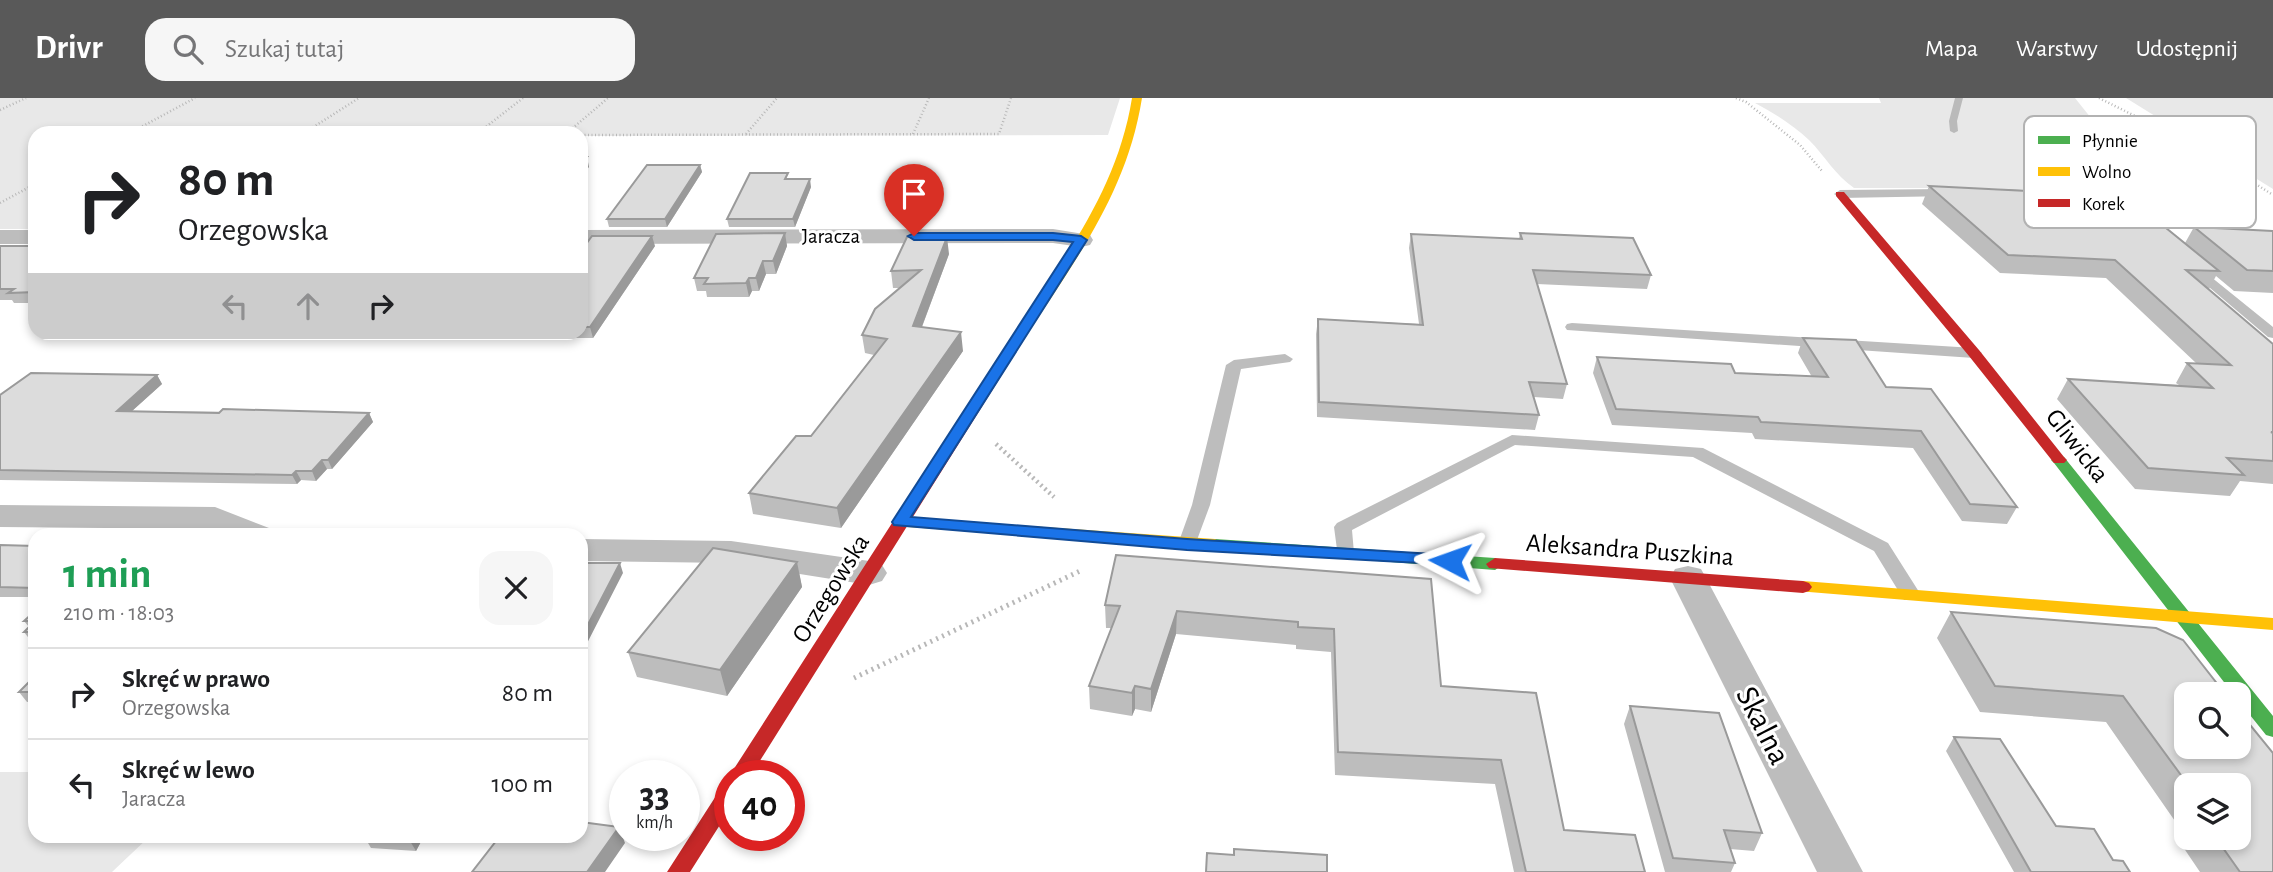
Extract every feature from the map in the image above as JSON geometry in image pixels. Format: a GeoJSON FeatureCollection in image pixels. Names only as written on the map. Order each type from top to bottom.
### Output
{"type":"FeatureCollection","features":[{"type":"Feature","properties":{"kind":"street","name":"Orzegowska"},"geometry":{"type":"LineString","coordinates":[[750,760],[1108,197],[1128,159],[1134,136],[1137,98]]}},
{"type":"Feature","properties":{"kind":"street","name":"Gliwicka"},"geometry":{"type":"LineString","coordinates":[[1840,194],[1974,352],[2273,730]]}},
{"type":"Feature","properties":{"kind":"street","name":"Jaracza"},"geometry":{"type":"LineString","coordinates":[[588,237],[1053,236],[1081,240]]}},
{"type":"Feature","properties":{"kind":"street"},"geometry":{"type":"LineString","coordinates":[[0,237],[28,237]]}},
{"type":"Feature","properties":{"kind":"street"},"geometry":{"type":"LineString","coordinates":[[0,516],[215,518],[238,528]]}},
{"type":"Feature","properties":{"kind":"street","name":"Aleksandra Puszkina"},"geometry":{"type":"LineString","coordinates":[[900,522],[1688,578],[2273,624]]}},
{"type":"Feature","properties":{"kind":"street"},"geometry":{"type":"LineString","coordinates":[[588,550],[731,552],[869,573]]}},
{"type":"Feature","properties":{"kind":"street","name":"Skalna"},"geometry":{"type":"LineString","coordinates":[[1688,578],[1840,872]]}},
{"type":"Feature","properties":{"kind":"street"},"geometry":{"type":"LineString","coordinates":[[678,872],[714,816]]}},
{"type":"Feature","properties":{"kind":"lane"},"geometry":{"type":"LineString","coordinates":[[1840,194],[1965,193]]}},
{"type":"Feature","properties":{"kind":"lane"},"geometry":{"type":"LineString","coordinates":[[1992,193],[2024,195]]}},
{"type":"Feature","properties":{"kind":"lane"},"geometry":{"type":"LineString","coordinates":[[2147,228],[2273,334]]}},
{"type":"Feature","properties":{"kind":"lane"},"geometry":{"type":"LineString","coordinates":[[1572,327],[1974,352]]}},
{"type":"Feature","properties":{"kind":"lane"},"geometry":{"type":"LineString","coordinates":[[1187,544],[1201,505],[1234,365],[1285,359]]}},
{"type":"Feature","properties":{"kind":"lane"},"geometry":{"type":"LineString","coordinates":[[1345,553],[1343,527],[1512,440],[1697,452],[1881,547],[1911,595]]}},
{"type":"Feature","properties":{"kind":"path"},"geometry":{"type":"LineString","coordinates":[[0,110],[26,98]]}},
{"type":"Feature","properties":{"kind":"path"},"geometry":{"type":"LineString","coordinates":[[143,126],[195,98]]}},
{"type":"Feature","properties":{"kind":"path"},"geometry":{"type":"LineString","coordinates":[[315,126],[359,98]]}},
{"type":"Feature","properties":{"kind":"path"},"geometry":{"type":"LineString","coordinates":[[487,126],[523,98]]}},
{"type":"Feature","properties":{"kind":"path"},"geometry":{"type":"LineString","coordinates":[[575,126],[608,98]]}},
{"type":"Feature","properties":{"kind":"path"},"geometry":{"type":"LineString","coordinates":[[746,134],[776,98]]}},
{"type":"Feature","properties":{"kind":"path"},"geometry":{"type":"LineString","coordinates":[[912,134],[929,98]]}},
{"type":"Feature","properties":{"kind":"path"},"geometry":{"type":"LineString","coordinates":[[588,135],[999,134],[1011,98]]}},
{"type":"Feature","properties":{"kind":"path"},"geometry":{"type":"LineString","coordinates":[[1736,98],[1746,102],[1800,145],[1840,194]]}},
{"type":"Feature","properties":{"kind":"path"},"geometry":{"type":"LineString","coordinates":[[2099,98],[2135,116]]}},
{"type":"Feature","properties":{"kind":"path"},"geometry":{"type":"LineString","coordinates":[[2256,184],[2273,195]]}},
{"type":"Feature","properties":{"kind":"path"},"geometry":{"type":"LineString","coordinates":[[0,203],[28,188]]}},
{"type":"Feature","properties":{"kind":"path"},"geometry":{"type":"LineString","coordinates":[[987,436],[1063,506]]}},
{"type":"Feature","properties":{"kind":"path"},"geometry":{"type":"LineString","coordinates":[[850,679],[1081,570]]}},
{"type":"Feature","properties":{"kind":"shaded area"},"geometry":{"type":"Polygon","coordinates":[[[0,98],[1120,98],[1108,135],[588,136],[588,126],[28,126],[28,229],[0,229],[0,98]]]}},
{"type":"Feature","properties":{"kind":"shaded area"},"geometry":{"type":"Polygon","coordinates":[[[1879,98],[2075,98],[2089,116],[2024,116],[2024,190],[1854,188],[1803,135],[1755,103],[1881,103],[1879,98]]]}},
{"type":"Feature","properties":{"kind":"shaded area"},"geometry":{"type":"Polygon","coordinates":[[[2126,98],[2273,98],[2273,189],[2256,178],[2256,116],[2155,116],[2126,98]]]}},
{"type":"Feature","properties":{"kind":"shaded area"},"geometry":{"type":"Polygon","coordinates":[[[0,772],[28,772],[28,843],[143,843],[112,872],[0,872],[0,772]]]}},
{"type":"Feature","properties":{"kind":"building"},"geometry":{"type":"Polygon","coordinates":[[[647,165],[700,165],[665,219],[607,219],[647,165]]]}},
{"type":"Feature","properties":{"kind":"building"},"geometry":{"type":"Polygon","coordinates":[[[750,173],[788,173],[785,179],[810,179],[793,219],[727,219],[750,173]]]}},
{"type":"Feature","properties":{"kind":"building"},"geometry":{"type":"Polygon","coordinates":[[[1929,186],[2024,191],[2024,228],[2166,228],[2219,271],[2186,270],[2273,344],[2273,461],[2227,458],[2244,475],[2148,468],[2068,379],[2213,388],[2187,363],[2231,365],[2115,260],[2008,255],[1929,186]]]}},
{"type":"Feature","properties":{"kind":"building"},"geometry":{"type":"Polygon","coordinates":[[[2195,228],[2273,231],[2273,271],[2247,270],[2195,228]]]}},
{"type":"Feature","properties":{"kind":"building"},"geometry":{"type":"Polygon","coordinates":[[[785,233],[773,261],[763,261],[756,278],[749,278],[746,283],[704,284],[708,278],[694,278],[716,234],[785,233]]]}},
{"type":"Feature","properties":{"kind":"building"},"geometry":{"type":"Polygon","coordinates":[[[1520,233],[1633,238],[1651,275],[1533,270],[1567,384],[1529,382],[1539,415],[1319,402],[1318,319],[1423,325],[1411,234],[1522,239],[1520,233]]]}},
{"type":"Feature","properties":{"kind":"building"},"geometry":{"type":"Polygon","coordinates":[[[592,236],[652,236],[590,327],[588,327],[588,241],[592,236]]]}},
{"type":"Feature","properties":{"kind":"building"},"geometry":{"type":"Polygon","coordinates":[[[907,237],[947,237],[913,326],[961,332],[837,508],[749,493],[796,436],[811,436],[887,339],[862,335],[875,309],[921,270],[891,271],[907,237]]]}},
{"type":"Feature","properties":{"kind":"building"},"geometry":{"type":"Polygon","coordinates":[[[0,246],[28,246],[28,292],[8,293],[14,289],[0,289],[0,246]]]}},
{"type":"Feature","properties":{"kind":"building"},"geometry":{"type":"Polygon","coordinates":[[[1803,338],[1856,340],[1886,387],[1931,389],[2017,507],[1970,504],[1921,431],[1761,422],[1758,417],[1616,409],[1597,357],[1731,364],[1735,373],[1828,377],[1803,338]]]}},
{"type":"Feature","properties":{"kind":"building"},"geometry":{"type":"Polygon","coordinates":[[[31,373],[157,375],[117,411],[219,413],[223,409],[369,413],[328,460],[322,460],[312,471],[296,471],[292,475],[0,470],[0,395],[31,373]]]}},
{"type":"Feature","properties":{"kind":"building"},"geometry":{"type":"Polygon","coordinates":[[[0,545],[28,546],[28,588],[0,587],[0,545]]]}},
{"type":"Feature","properties":{"kind":"building"},"geometry":{"type":"Polygon","coordinates":[[[713,548],[797,562],[720,670],[628,652],[713,548]]]}},
{"type":"Feature","properties":{"kind":"building"},"geometry":{"type":"Polygon","coordinates":[[[1116,555],[1431,579],[1441,686],[1536,693],[1564,830],[1635,835],[1645,872],[1526,872],[1501,760],[1338,752],[1334,629],[1298,627],[1298,622],[1177,611],[1151,689],[1135,686],[1132,693],[1089,686],[1120,606],[1105,605],[1116,555]]]}},
{"type":"Feature","properties":{"kind":"building"},"geometry":{"type":"Polygon","coordinates":[[[588,563],[620,563],[588,625],[588,563]]]}},
{"type":"Feature","properties":{"kind":"building"},"geometry":{"type":"Polygon","coordinates":[[[1951,612],[2156,628],[2183,640],[2216,682],[2174,682],[2174,759],[2251,759],[2251,726],[2273,753],[2273,872],[2240,872],[2224,850],[2251,850],[2251,773],[2179,773],[2123,696],[1995,686],[1951,612]]]}},
{"type":"Feature","properties":{"kind":"building"},"geometry":{"type":"Polygon","coordinates":[[[28,683],[28,692],[19,692],[28,683]]]}},
{"type":"Feature","properties":{"kind":"building"},"geometry":{"type":"Polygon","coordinates":[[[1630,706],[1719,713],[1762,833],[1724,830],[1735,863],[1673,858],[1630,706]]]}},
{"type":"Feature","properties":{"kind":"building"},"geometry":{"type":"Polygon","coordinates":[[[1954,737],[2000,739],[2056,826],[2094,829],[2113,860],[2123,861],[2130,872],[2031,872],[1954,737]]]}},
{"type":"Feature","properties":{"kind":"building"},"geometry":{"type":"Polygon","coordinates":[[[588,823],[609,826],[609,841],[587,872],[472,872],[495,843],[588,843],[588,823]]]}},
{"type":"Feature","properties":{"kind":"building"},"geometry":{"type":"Polygon","coordinates":[[[1234,849],[1327,855],[1327,872],[1206,872],[1207,853],[1234,855],[1234,849]]]}},
{"type":"Feature","properties":{"kind":"waterway"},"geometry":{"type":"LineString","coordinates":[[1954,131],[1953,121],[1959,98]]}},
{"type":"Feature","properties":{"kind":"traffic: fast"},"geometry":{"type":"LineString","coordinates":[[2059,460],[2273,730]]}},
{"type":"Feature","properties":{"kind":"traffic: fast"},"geometry":{"type":"LineString","coordinates":[[1215,544],[1495,564]]}},
{"type":"Feature","properties":{"kind":"traffic: slow"},"geometry":{"type":"LineString","coordinates":[[1020,335],[1075,251],[1109,192],[1132,130],[1137,98]]}},
{"type":"Feature","properties":{"kind":"traffic: slow"},"geometry":{"type":"LineString","coordinates":[[900,522],[1215,544]]}},
{"type":"Feature","properties":{"kind":"traffic: slow"},"geometry":{"type":"LineString","coordinates":[[1803,587],[2273,624]]}},
{"type":"Feature","properties":{"kind":"traffic: jam"},"geometry":{"type":"LineString","coordinates":[[1840,194],[1974,353],[2059,460]]}},
{"type":"Feature","properties":{"kind":"traffic: jam"},"geometry":{"type":"LineString","coordinates":[[750,760],[1020,335]]}},
{"type":"Feature","properties":{"kind":"traffic: jam"},"geometry":{"type":"LineString","coordinates":[[1495,564],[1803,587]]}},
{"type":"Feature","properties":{"kind":"traffic: jam"},"geometry":{"type":"LineString","coordinates":[[678,872],[714,816]]}},
{"type":"Feature","properties":{"kind":"route"},"geometry":{"type":"LineString","coordinates":[[914,236],[1053,236],[1081,240],[900,522],[1450,561]]}}]}
